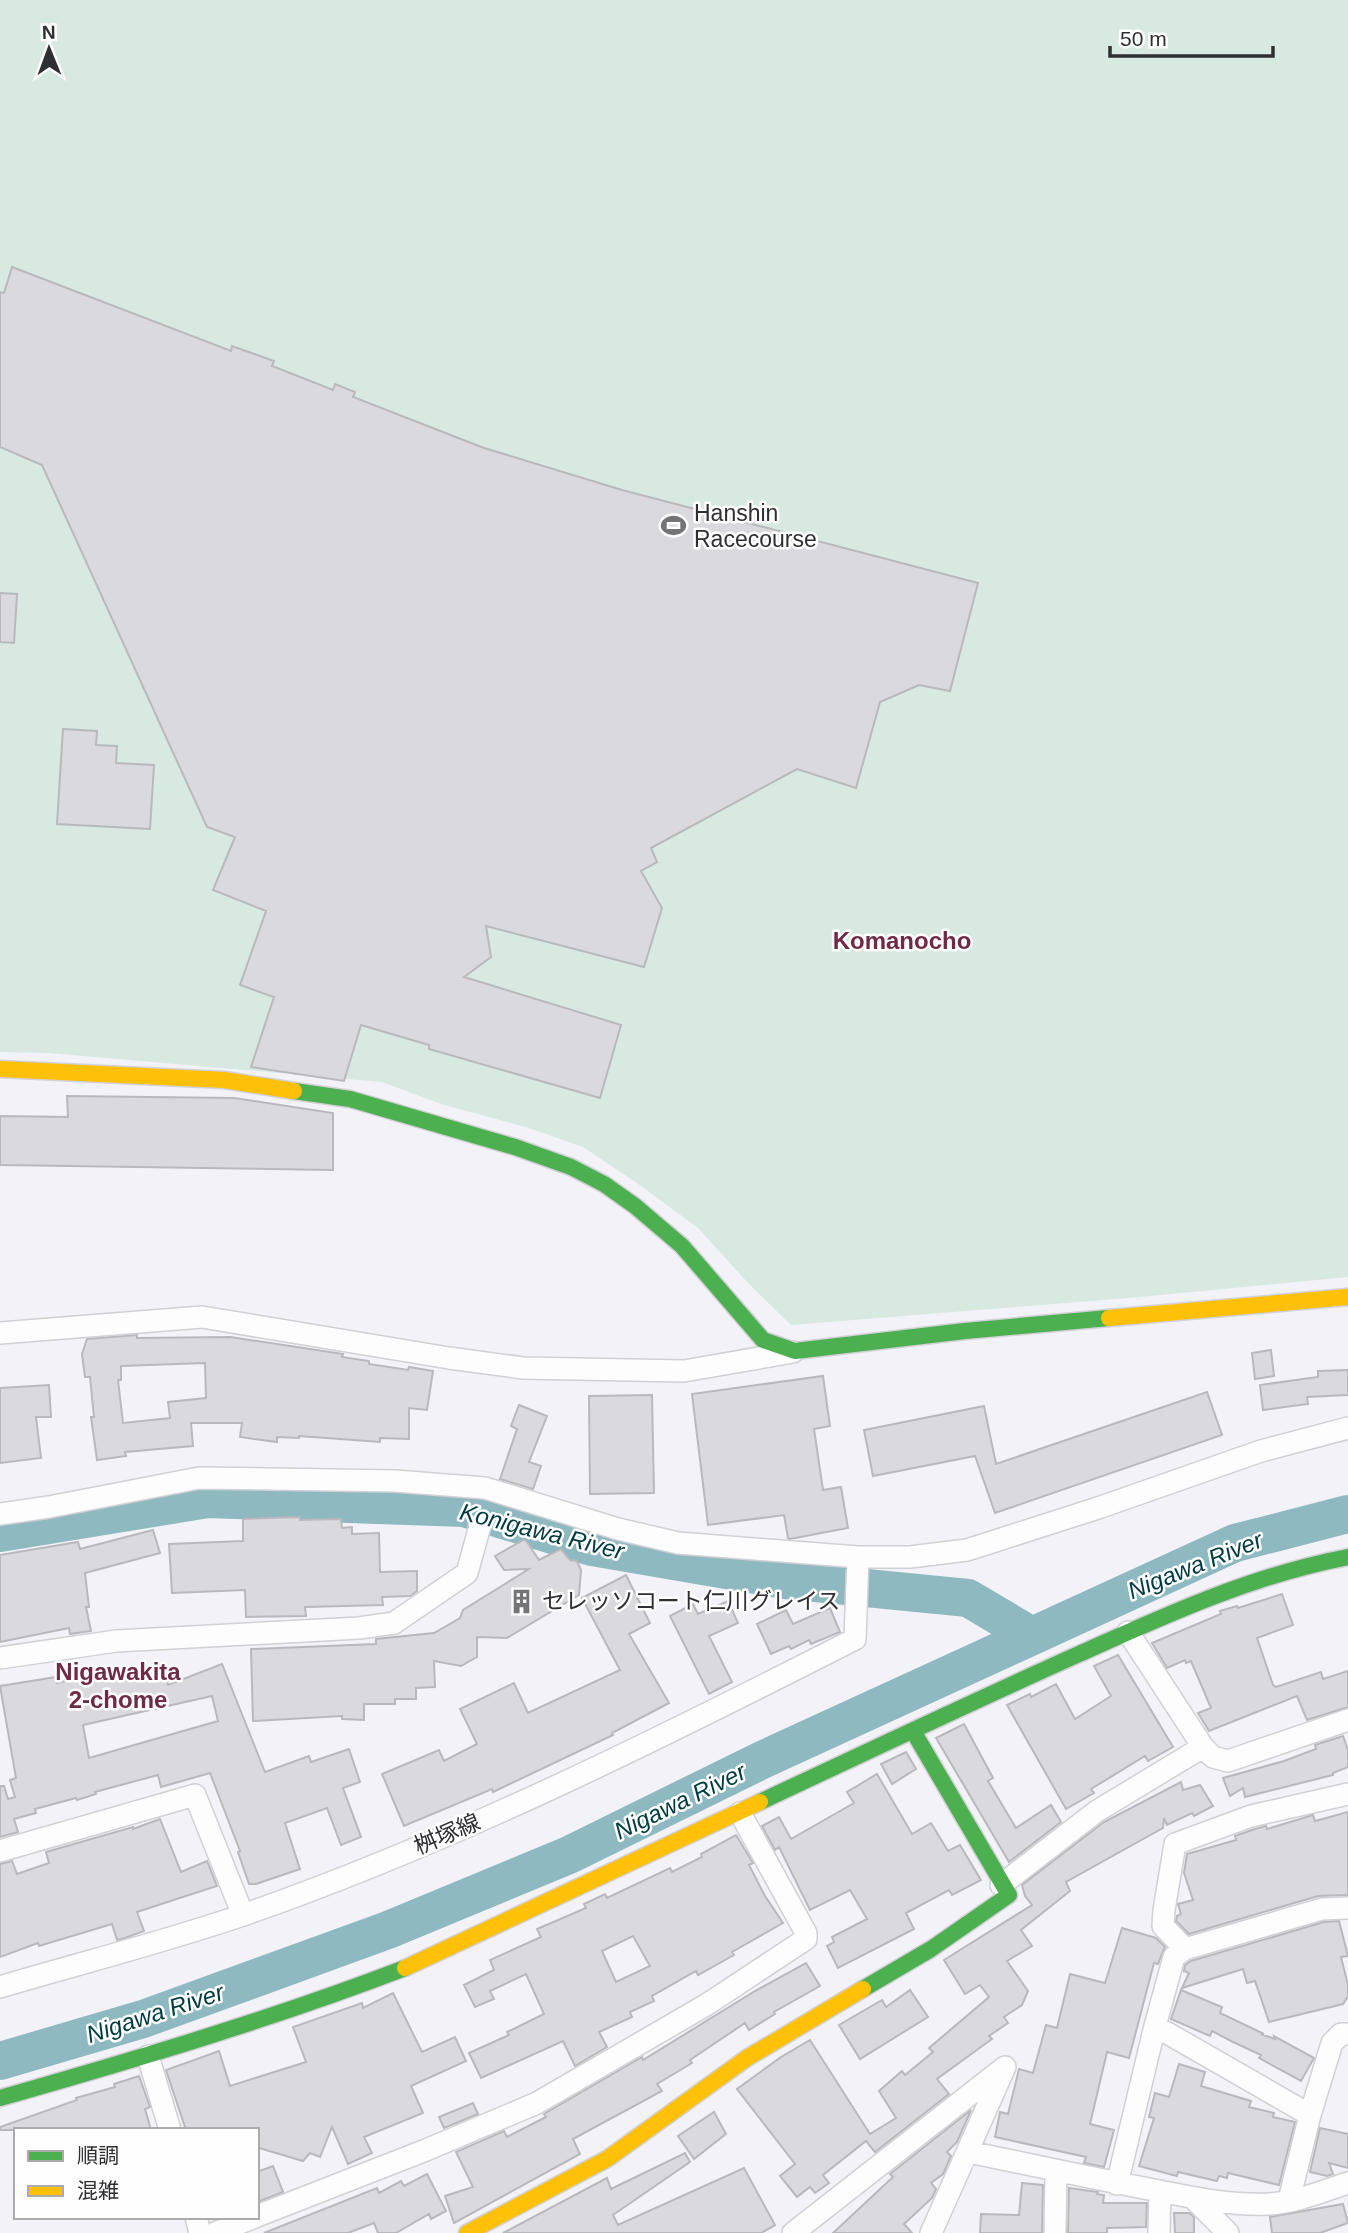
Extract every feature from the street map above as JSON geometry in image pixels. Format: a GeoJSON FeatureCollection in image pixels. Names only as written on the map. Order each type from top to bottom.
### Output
{"type":"FeatureCollection","features":[{"type":"Feature","properties":{"kind":"street"},"geometry":{"type":"LineString","coordinates":[[0,1069],[224,1080],[350,1099],[560,1163],[604,1184],[635,1206],[682,1246],[764,1340],[795,1351]]}},
{"type":"Feature","properties":{"kind":"street"},"geometry":{"type":"LineString","coordinates":[[0,1333],[202,1317],[449,1358],[537,1368],[684,1371],[795,1351],[965,1331],[1348,1297]]}},
{"type":"Feature","properties":{"kind":"street"},"geometry":{"type":"LineString","coordinates":[[0,1514],[199,1478],[395,1481],[485,1488],[618,1529],[678,1543],[858,1562],[967,1550],[1261,1451],[1348,1428]]}},
{"type":"Feature","properties":{"kind":"street"},"geometry":{"type":"LineString","coordinates":[[0,1658],[116,1641],[359,1628],[394,1623],[467,1573],[480,1526]]}},
{"type":"Feature","properties":{"kind":"street"},"geometry":{"type":"LineString","coordinates":[[0,2098],[148,2056],[317,2002],[415,1964],[977,1700],[1198,1601],[1305,1565],[1348,1557]]}},
{"type":"Feature","properties":{"kind":"street","name":"桝塚線"},"geometry":{"type":"LineString","coordinates":[[0,1987],[243,1915],[450,1834],[741,1697],[855,1639],[858,1562]]}},
{"type":"Feature","properties":{"kind":"street"},"geometry":{"type":"LineString","coordinates":[[1128,1632],[1203,1747],[1213,1757],[1228,1762],[1348,1720]]}},
{"type":"Feature","properties":{"kind":"street"},"geometry":{"type":"LineString","coordinates":[[467,2233],[607,2159],[747,2058],[931,1949],[1009,1895],[913,1731]]}},
{"type":"Feature","properties":{"kind":"street"},"geometry":{"type":"LineString","coordinates":[[1001,1885],[1097,1811],[1203,1747]]}},
{"type":"Feature","properties":{"kind":"street"},"geometry":{"type":"LineString","coordinates":[[1185,1949],[1163,1926],[1175,1844],[1251,1816],[1348,1794]]}},
{"type":"Feature","properties":{"kind":"street"},"geometry":{"type":"LineString","coordinates":[[0,1852],[195,1795],[243,1915]]}},
{"type":"Feature","properties":{"kind":"street"},"geometry":{"type":"LineString","coordinates":[[259,2216],[537,2103],[706,2005],[806,1939],[806,1933],[740,1813]]}},
{"type":"Feature","properties":{"kind":"street"},"geometry":{"type":"LineString","coordinates":[[1118,2184],[1174,1957],[1185,1949],[1322,1909],[1348,1908]]}},
{"type":"Feature","properties":{"kind":"street"},"geometry":{"type":"LineString","coordinates":[[1155,2026],[1310,2115]]}},
{"type":"Feature","properties":{"kind":"street"},"geometry":{"type":"LineString","coordinates":[[1289,2200],[1310,2115],[1332,2043],[1341,2034],[1348,2034]]}},
{"type":"Feature","properties":{"kind":"street"},"geometry":{"type":"LineString","coordinates":[[148,2056],[169,2128]]}},
{"type":"Feature","properties":{"kind":"street"},"geometry":{"type":"LineString","coordinates":[[793,2233],[1005,2067],[931,2233]]}},
{"type":"Feature","properties":{"kind":"street"},"geometry":{"type":"LineString","coordinates":[[969,2152],[1195,2200],[1271,2204],[1348,2183]]}},
{"type":"Feature","properties":{"kind":"street"},"geometry":{"type":"LineString","coordinates":[[1055,2233],[1056,2171]]}},
{"type":"Feature","properties":{"kind":"street"},"geometry":{"type":"LineString","coordinates":[[1159,2233],[1160,2191]]}},
{"type":"Feature","properties":{"kind":"street"},"geometry":{"type":"LineString","coordinates":[[1195,2200],[1228,2233]]}},
{"type":"Feature","properties":{"kind":"street"},"geometry":{"type":"LineString","coordinates":[[215,2233],[251,2219]]}},
{"type":"Feature","properties":{"kind":"shaded area","name":"Hanshin Racecourse"},"geometry":{"type":"Polygon","coordinates":[[[0,0],[1348,0],[1348,1277],[791,1325],[698,1228],[583,1147],[529,1128],[441,1104],[382,1082],[49,1053],[0,1052],[0,0]]]}},
{"type":"Feature","properties":{"kind":"building"},"geometry":{"type":"Polygon","coordinates":[[[12,267],[231,351],[232,346],[274,361],[272,366],[333,390],[335,384],[355,392],[353,397],[484,448],[622,490],[978,583],[950,691],[919,685],[880,702],[856,788],[797,769],[651,848],[657,862],[641,871],[662,908],[644,967],[486,926],[491,957],[464,977],[621,1025],[600,1098],[429,1049],[429,1045],[361,1025],[344,1081],[251,1067],[274,997],[240,985],[266,911],[213,890],[235,837],[207,827],[42,465],[0,447],[0,292],[4,293],[12,267]]]}},
{"type":"Feature","properties":{"kind":"building"},"geometry":{"type":"Polygon","coordinates":[[[0,593],[17,594],[14,643],[0,642],[0,593]]]}},
{"type":"Feature","properties":{"kind":"building"},"geometry":{"type":"Polygon","coordinates":[[[63,729],[97,731],[96,745],[117,746],[116,763],[154,765],[150,829],[57,824],[63,729]]]}},
{"type":"Feature","properties":{"kind":"building"},"geometry":{"type":"Polygon","coordinates":[[[67,1096],[234,1098],[333,1113],[333,1170],[0,1165],[0,1116],[68,1117],[67,1096]]]}},
{"type":"Feature","properties":{"kind":"building"},"geometry":{"type":"Polygon","coordinates":[[[137,1335],[137,1338],[230,1337],[343,1354],[342,1357],[369,1361],[369,1364],[433,1371],[427,1410],[409,1408],[409,1439],[380,1438],[380,1442],[299,1436],[277,1437],[277,1442],[240,1437],[242,1423],[191,1423],[193,1446],[125,1452],[126,1456],[97,1460],[91,1417],[94,1417],[90,1377],[85,1377],[82,1354],[87,1339],[137,1335]],[[205,1363],[121,1366],[121,1380],[118,1380],[123,1423],[170,1418],[168,1402],[206,1398],[205,1363]]]}},
{"type":"Feature","properties":{"kind":"building"},"geometry":{"type":"Polygon","coordinates":[[[1271,1350],[1274,1376],[1255,1379],[1252,1353],[1271,1350]]]}},
{"type":"Feature","properties":{"kind":"building"},"geometry":{"type":"Polygon","coordinates":[[[1348,1370],[1348,1395],[1307,1397],[1308,1404],[1263,1410],[1260,1385],[1318,1377],[1318,1371],[1348,1370]]]}},
{"type":"Feature","properties":{"kind":"building"},"geometry":{"type":"Polygon","coordinates":[[[823,1376],[830,1426],[814,1429],[823,1490],[841,1487],[848,1528],[790,1539],[784,1515],[708,1525],[692,1394],[823,1376]]]}},
{"type":"Feature","properties":{"kind":"building"},"geometry":{"type":"Polygon","coordinates":[[[49,1385],[51,1417],[36,1417],[41,1458],[0,1463],[0,1388],[49,1385]]]}},
{"type":"Feature","properties":{"kind":"building"},"geometry":{"type":"Polygon","coordinates":[[[1207,1392],[1222,1435],[995,1513],[975,1456],[873,1476],[864,1430],[984,1406],[996,1464],[1207,1392]]]}},
{"type":"Feature","properties":{"kind":"building"},"geometry":{"type":"Polygon","coordinates":[[[652,1395],[654,1493],[590,1494],[589,1396],[652,1395]]]}},
{"type":"Feature","properties":{"kind":"building"},"geometry":{"type":"Polygon","coordinates":[[[519,1405],[547,1416],[529,1462],[541,1466],[533,1489],[500,1479],[517,1429],[511,1426],[519,1405]]]}},
{"type":"Feature","properties":{"kind":"building"},"geometry":{"type":"Polygon","coordinates":[[[300,1517],[300,1520],[341,1519],[342,1528],[352,1527],[352,1534],[379,1533],[380,1572],[417,1571],[417,1591],[410,1596],[382,1597],[383,1605],[305,1607],[306,1616],[246,1617],[245,1590],[172,1593],[169,1544],[243,1541],[243,1519],[300,1517]]]}},
{"type":"Feature","properties":{"kind":"building"},"geometry":{"type":"Polygon","coordinates":[[[153,1530],[160,1553],[85,1573],[89,1607],[86,1607],[91,1631],[70,1634],[69,1628],[0,1642],[0,1555],[78,1542],[80,1549],[153,1530]]]}},
{"type":"Feature","properties":{"kind":"building"},"geometry":{"type":"Polygon","coordinates":[[[525,1539],[539,1560],[561,1549],[570,1560],[577,1561],[581,1570],[579,1595],[507,1638],[477,1637],[477,1657],[461,1666],[434,1661],[435,1687],[416,1688],[416,1699],[395,1699],[395,1704],[364,1704],[364,1720],[342,1719],[342,1716],[253,1721],[251,1649],[376,1644],[376,1639],[434,1633],[460,1618],[463,1610],[529,1569],[504,1570],[495,1556],[525,1539]]]}},
{"type":"Feature","properties":{"kind":"building"},"geometry":{"type":"Polygon","coordinates":[[[626,1575],[650,1623],[629,1634],[669,1703],[612,1733],[613,1735],[493,1792],[492,1789],[404,1826],[382,1774],[439,1750],[444,1761],[477,1744],[460,1709],[514,1683],[528,1713],[620,1670],[582,1598],[626,1575]]]}},
{"type":"Feature","properties":{"kind":"building"},"geometry":{"type":"Polygon","coordinates":[[[1282,1594],[1293,1625],[1257,1638],[1273,1685],[1276,1687],[1321,1672],[1323,1679],[1348,1671],[1348,1707],[1307,1720],[1297,1696],[1209,1731],[1198,1713],[1211,1708],[1191,1661],[1186,1663],[1185,1660],[1167,1668],[1152,1643],[1221,1614],[1220,1611],[1282,1594]]]}},
{"type":"Feature","properties":{"kind":"building"},"geometry":{"type":"Polygon","coordinates":[[[728,1601],[738,1623],[709,1636],[732,1682],[709,1694],[670,1616],[693,1604],[698,1614],[728,1601]]]}},
{"type":"Feature","properties":{"kind":"building"},"geometry":{"type":"Polygon","coordinates":[[[830,1608],[840,1632],[811,1644],[809,1640],[791,1649],[789,1646],[771,1654],[757,1624],[786,1610],[793,1624],[830,1608]]]}},
{"type":"Feature","properties":{"kind":"building"},"geometry":{"type":"Polygon","coordinates":[[[1118,1655],[1173,1747],[1148,1761],[1145,1756],[1091,1789],[1094,1793],[1066,1809],[1007,1705],[1030,1694],[1031,1697],[1056,1684],[1075,1719],[1111,1696],[1094,1666],[1118,1655]]]}},
{"type":"Feature","properties":{"kind":"building"},"geometry":{"type":"Polygon","coordinates":[[[222,1664],[265,1772],[309,1756],[311,1762],[349,1749],[360,1782],[343,1788],[361,1837],[341,1845],[327,1808],[285,1823],[300,1869],[249,1884],[238,1852],[240,1851],[210,1773],[161,1787],[158,1775],[95,1792],[96,1794],[77,1800],[76,1798],[35,1809],[36,1813],[14,1819],[18,1832],[0,1837],[0,1786],[4,1786],[8,1799],[15,1797],[10,1780],[16,1778],[0,1686],[56,1677],[57,1683],[110,1671],[110,1675],[130,1671],[132,1678],[165,1671],[168,1685],[222,1664]],[[212,1696],[83,1725],[89,1758],[218,1721],[212,1696]]]}},
{"type":"Feature","properties":{"kind":"building"},"geometry":{"type":"Polygon","coordinates":[[[964,1724],[993,1778],[988,1781],[1016,1828],[1051,1805],[1061,1822],[1009,1862],[936,1738],[964,1724]]]}},
{"type":"Feature","properties":{"kind":"building"},"geometry":{"type":"Polygon","coordinates":[[[1343,1736],[1348,1750],[1348,1767],[1333,1775],[1245,1797],[1243,1788],[1230,1796],[1223,1778],[1284,1761],[1316,1749],[1315,1745],[1343,1736]]]}},
{"type":"Feature","properties":{"kind":"building"},"geometry":{"type":"Polygon","coordinates":[[[906,1752],[916,1769],[892,1784],[881,1764],[906,1752]]]}},
{"type":"Feature","properties":{"kind":"building"},"geometry":{"type":"Polygon","coordinates":[[[877,1774],[912,1834],[931,1823],[948,1851],[960,1845],[981,1880],[952,1895],[949,1890],[906,1913],[914,1929],[838,1968],[827,1946],[834,1942],[832,1937],[867,1919],[850,1890],[810,1910],[779,1847],[775,1850],[762,1826],[779,1817],[791,1839],[854,1803],[847,1792],[877,1774]]]}},
{"type":"Feature","properties":{"kind":"building"},"geometry":{"type":"Polygon","coordinates":[[[1181,1782],[1183,1790],[1200,1785],[1213,1806],[1167,1825],[1164,1818],[1163,1828],[1066,1882],[1070,1891],[1021,1930],[1032,1946],[1007,1961],[1028,1991],[1022,2005],[1004,2017],[1008,2023],[989,2036],[992,2039],[937,2079],[949,2094],[875,2152],[866,2141],[823,2175],[829,2183],[815,2193],[810,2187],[797,2197],[780,2176],[795,2164],[737,2089],[810,2040],[870,2134],[896,2118],[879,2091],[902,2071],[905,2075],[933,2052],[929,2048],[989,1997],[980,1985],[965,1994],[944,1960],[1032,1905],[1025,1896],[1022,1885],[1104,1822],[1181,1782]]]}},
{"type":"Feature","properties":{"kind":"building"},"geometry":{"type":"Polygon","coordinates":[[[1348,1812],[1348,1895],[1318,1896],[1189,1934],[1176,1921],[1181,1914],[1178,1904],[1193,1900],[1184,1873],[1187,1854],[1236,1840],[1235,1836],[1266,1826],[1267,1829],[1313,1815],[1315,1821],[1348,1812]]]}},
{"type":"Feature","properties":{"kind":"building"},"geometry":{"type":"Polygon","coordinates":[[[160,1819],[181,1872],[207,1861],[217,1886],[137,1912],[144,1931],[125,1938],[117,1940],[112,1924],[39,1946],[38,1943],[0,1957],[0,1864],[12,1861],[17,1874],[49,1863],[46,1852],[160,1819]]]}},
{"type":"Feature","properties":{"kind":"building"},"geometry":{"type":"Polygon","coordinates":[[[736,1835],[753,1863],[749,1865],[765,1896],[783,1923],[732,1952],[734,1955],[698,1975],[696,1971],[652,1996],[654,2001],[630,2012],[632,2017],[599,2032],[607,2047],[575,2066],[563,2041],[481,2078],[469,2053],[509,2035],[507,2032],[544,2014],[526,1974],[490,1991],[494,1999],[475,2007],[464,1985],[494,1970],[490,1960],[541,1937],[537,1929],[586,1908],[584,1904],[605,1894],[607,1898],[670,1868],[672,1872],[702,1857],[701,1854],[736,1835]],[[633,1936],[602,1951],[616,1982],[650,1966],[633,1936]]]}},
{"type":"Feature","properties":{"kind":"building"},"geometry":{"type":"Polygon","coordinates":[[[1339,1921],[1348,1956],[1341,1957],[1348,1985],[1348,1996],[1343,2004],[1269,2022],[1255,1981],[1247,1983],[1243,1969],[1182,1988],[1189,1973],[1184,1971],[1185,1965],[1191,1961],[1324,1922],[1339,1921]]]}},
{"type":"Feature","properties":{"kind":"building"},"geometry":{"type":"Polygon","coordinates":[[[1122,1928],[1156,1938],[1165,1947],[1158,1964],[1154,1963],[1129,2058],[1107,2052],[1090,2124],[1114,2130],[1104,2167],[1084,2163],[1086,2157],[995,2137],[1000,2112],[1008,2114],[1019,2069],[1033,2073],[1046,2025],[1057,2028],[1070,1974],[1105,1983],[1122,1928]]]}},
{"type":"Feature","properties":{"kind":"building"},"geometry":{"type":"Polygon","coordinates":[[[806,1963],[820,1986],[774,2012],[775,2014],[749,2030],[745,2023],[690,2060],[692,2063],[657,2084],[662,2091],[573,2139],[580,2154],[454,2223],[445,2196],[473,2187],[456,2152],[504,2131],[507,2137],[546,2117],[544,2114],[642,2057],[643,2060],[806,1963]]]}},
{"type":"Feature","properties":{"kind":"building"},"geometry":{"type":"Polygon","coordinates":[[[910,1990],[928,2017],[860,2059],[839,2025],[882,2000],[886,2007],[910,1990]]]}},
{"type":"Feature","properties":{"kind":"building"},"geometry":{"type":"Polygon","coordinates":[[[1181,1990],[1222,2007],[1220,2013],[1264,2034],[1261,2034],[1275,2039],[1274,2036],[1314,2058],[1301,2081],[1259,2058],[1261,2055],[1212,2031],[1210,2036],[1171,2019],[1181,1990]]]}},
{"type":"Feature","properties":{"kind":"building"},"geometry":{"type":"Polygon","coordinates":[[[393,1993],[422,2052],[455,2037],[466,2061],[411,2086],[423,2113],[364,2137],[372,2153],[348,2164],[332,2127],[320,2157],[310,2153],[303,2161],[259,2148],[259,2128],[185,2128],[166,2070],[219,2051],[230,2086],[306,2062],[293,2027],[362,2003],[363,2008],[393,1993]]]}},
{"type":"Feature","properties":{"kind":"building"},"geometry":{"type":"Polygon","coordinates":[[[1179,2064],[1205,2072],[1201,2086],[1251,2101],[1249,2107],[1295,2122],[1279,2185],[1228,2173],[1227,2178],[1219,2176],[1217,2181],[1178,2172],[1177,2176],[1139,2166],[1154,2118],[1149,2117],[1155,2093],[1169,2097],[1179,2064]]]}},
{"type":"Feature","properties":{"kind":"building"},"geometry":{"type":"Polygon","coordinates":[[[139,2076],[150,2107],[145,2109],[150,2128],[0,2130],[0,2127],[77,2100],[76,2098],[115,2087],[114,2084],[139,2076]]]}},
{"type":"Feature","properties":{"kind":"building"},"geometry":{"type":"Polygon","coordinates":[[[473,2103],[478,2114],[444,2128],[439,2117],[473,2103]]]}},
{"type":"Feature","properties":{"kind":"building"},"geometry":{"type":"Polygon","coordinates":[[[971,2110],[957,2142],[947,2152],[951,2156],[943,2174],[931,2183],[936,2189],[932,2198],[904,2224],[912,2233],[833,2233],[893,2177],[890,2174],[971,2110]]]}},
{"type":"Feature","properties":{"kind":"building"},"geometry":{"type":"Polygon","coordinates":[[[714,2112],[726,2134],[694,2159],[678,2136],[714,2112]]]}},
{"type":"Feature","properties":{"kind":"building"},"geometry":{"type":"Polygon","coordinates":[[[1320,2128],[1348,2134],[1348,2168],[1329,2163],[1333,2174],[1327,2176],[1310,2172],[1320,2128]]]}},
{"type":"Feature","properties":{"kind":"building"},"geometry":{"type":"Polygon","coordinates":[[[685,2153],[690,2162],[613,2215],[618,2225],[744,2168],[775,2225],[761,2233],[503,2233],[607,2178],[611,2189],[685,2153]]]}},
{"type":"Feature","properties":{"kind":"building"},"geometry":{"type":"Polygon","coordinates":[[[273,2166],[283,2192],[259,2201],[259,2171],[273,2166]]]}},
{"type":"Feature","properties":{"kind":"building"},"geometry":{"type":"Polygon","coordinates":[[[427,2174],[446,2211],[431,2219],[429,2214],[396,2233],[378,2233],[374,2223],[348,2233],[264,2233],[377,2188],[379,2193],[401,2181],[404,2186],[427,2174]]]}},
{"type":"Feature","properties":{"kind":"building"},"geometry":{"type":"Polygon","coordinates":[[[1022,2183],[1043,2185],[1042,2233],[980,2233],[981,2214],[1019,2215],[1022,2183]]]}},
{"type":"Feature","properties":{"kind":"building"},"geometry":{"type":"Polygon","coordinates":[[[1069,2188],[1098,2192],[1097,2194],[1104,2195],[1103,2203],[1147,2203],[1146,2227],[1107,2228],[1107,2233],[1068,2233],[1069,2188]]]}},
{"type":"Feature","properties":{"kind":"building"},"geometry":{"type":"Polygon","coordinates":[[[1343,2204],[1348,2223],[1320,2233],[1272,2233],[1270,2217],[1343,2204]]]}},
{"type":"Feature","properties":{"kind":"building"},"geometry":{"type":"Polygon","coordinates":[[[1174,2213],[1189,2213],[1194,2217],[1194,2233],[1175,2233],[1174,2213]]]}},
{"type":"Feature","properties":{"kind":"waterway","name":"Konigawa River"},"geometry":{"type":"LineString","coordinates":[[0,1533],[208,1499],[464,1508],[592,1547],[785,1580],[968,1598],[1032,1636]]}},
{"type":"Feature","properties":{"kind":"waterway","name":"Nigawa River"},"geometry":{"type":"LineString","coordinates":[[0,2061],[143,2019],[388,1930],[569,1855],[762,1760],[1235,1543],[1348,1514]]}},
{"type":"Feature","properties":{"kind":"traffic: fast"},"geometry":{"type":"LineString","coordinates":[[294,1091],[350,1099],[515,1147],[571,1167],[604,1184],[682,1246],[763,1340],[795,1351],[965,1331],[1109,1318]]}},
{"type":"Feature","properties":{"kind":"traffic: fast"},"geometry":{"type":"LineString","coordinates":[[760,1802],[999,1690],[1177,1611],[1278,1574],[1348,1557]]}},
{"type":"Feature","properties":{"kind":"traffic: fast"},"geometry":{"type":"LineString","coordinates":[[863,1989],[931,1949],[1009,1895],[913,1731]]}},
{"type":"Feature","properties":{"kind":"traffic: fast"},"geometry":{"type":"LineString","coordinates":[[0,2098],[204,2038],[405,1968]]}},
{"type":"Feature","properties":{"kind":"traffic: slow"},"geometry":{"type":"LineString","coordinates":[[0,1069],[224,1080],[294,1091]]}},
{"type":"Feature","properties":{"kind":"traffic: slow"},"geometry":{"type":"LineString","coordinates":[[1109,1318],[1348,1297]]}},
{"type":"Feature","properties":{"kind":"traffic: slow"},"geometry":{"type":"LineString","coordinates":[[405,1968],[760,1802]]}},
{"type":"Feature","properties":{"kind":"traffic: slow"},"geometry":{"type":"LineString","coordinates":[[467,2233],[607,2159],[747,2058],[863,1989]]}},
{"type":"Feature","properties":{"kind":"place","name":"Hanshin Racecourse"},"geometry":{"type":"Point","coordinates":[674,526]}},
{"type":"Feature","properties":{"kind":"place","name":"セレッソコート仁川グレイス"},"geometry":{"type":"Point","coordinates":[522,1601]}},
{"type":"Feature","properties":{"kind":"district","name":"Komanocho"},"geometry":{"type":"Point","coordinates":[902,940]}},
{"type":"Feature","properties":{"kind":"district","name":"Nigawakita 2-chome"},"geometry":{"type":"Point","coordinates":[118,1685]}}]}
